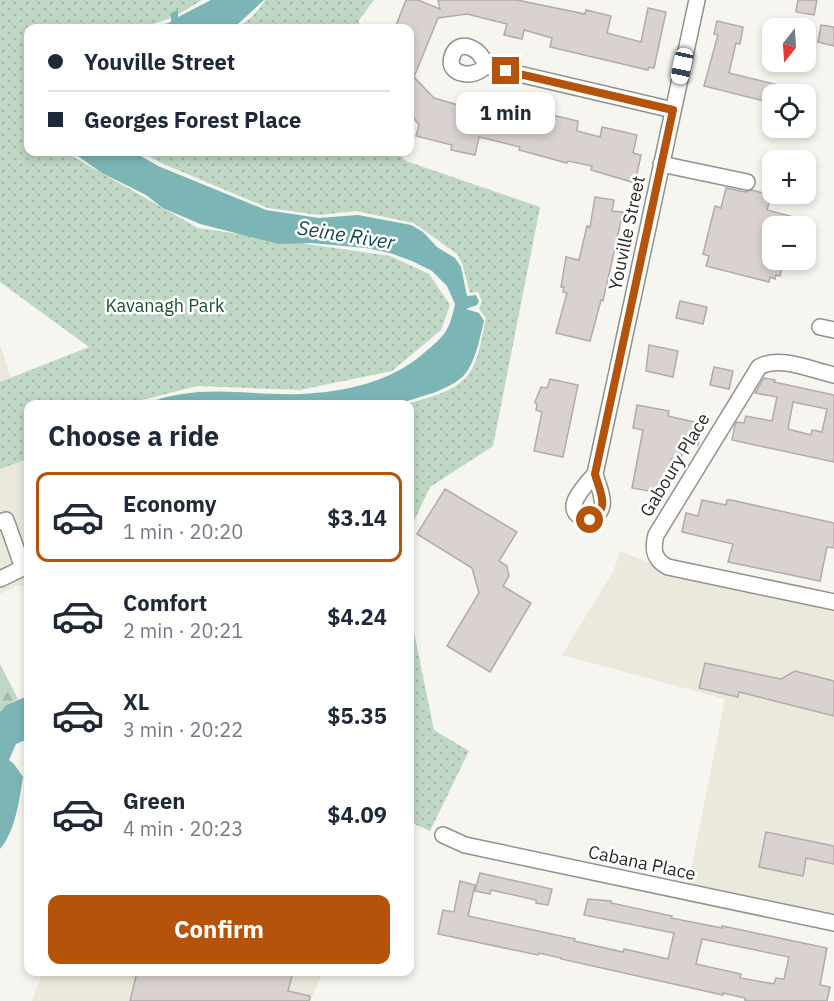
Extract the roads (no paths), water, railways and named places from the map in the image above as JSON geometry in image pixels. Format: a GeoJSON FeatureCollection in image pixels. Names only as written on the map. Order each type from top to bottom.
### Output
{"type":"FeatureCollection","features":[{"type":"Feature","properties":{"kind":"street","name":"Youville Street"},"geometry":{"type":"LineString","coordinates":[[595,474],[697,0]]}},
{"type":"Feature","properties":{"kind":"street"},"geometry":{"type":"LineString","coordinates":[[485,66],[673,110]]}},
{"type":"Feature","properties":{"kind":"street"},"geometry":{"type":"LineString","coordinates":[[661,164],[747,182]]}},
{"type":"Feature","properties":{"kind":"street","name":"Gaboury Place"},"geometry":{"type":"LineString","coordinates":[[834,375],[779,362],[768,362],[759,367],[746,384],[656,535],[653,545],[654,555],[668,567],[834,602]]}},
{"type":"Feature","properties":{"kind":"street"},"geometry":{"type":"LineString","coordinates":[[0,522],[6,520],[23,568],[0,579]]}},
{"type":"Feature","properties":{"kind":"street","name":"Cabana Place"},"geometry":{"type":"LineString","coordinates":[[443,835],[465,845],[834,923]]}},
{"type":"Feature","properties":{"kind":"water"},"geometry":{"type":"Polygon","coordinates":[[[211,0],[264,0],[238,24],[165,24],[171,22],[171,13],[178,10],[178,17],[211,0]]]}},
{"type":"Feature","properties":{"kind":"water","name":"Seine River"},"geometry":{"type":"Polygon","coordinates":[[[78,156],[141,156],[158,166],[266,210],[319,218],[358,215],[411,225],[423,232],[437,247],[455,258],[461,267],[467,296],[476,295],[479,301],[477,305],[466,309],[479,313],[484,321],[476,352],[468,370],[462,377],[445,388],[410,400],[157,400],[202,392],[301,394],[334,391],[367,384],[411,363],[431,347],[448,327],[455,304],[447,286],[432,271],[412,261],[366,248],[311,243],[279,244],[200,224],[163,208],[146,195],[102,173],[78,156]]]}},
{"type":"Feature","properties":{"kind":"water"},"geometry":{"type":"Polygon","coordinates":[[[24,698],[24,741],[16,744],[9,760],[23,777],[13,824],[0,849],[0,712],[6,705],[24,698]]]}},
{"type":"Feature","properties":{"kind":"park label","name":"Kavanagh Park"},"geometry":{"type":"Point","coordinates":[165,306]}}]}
